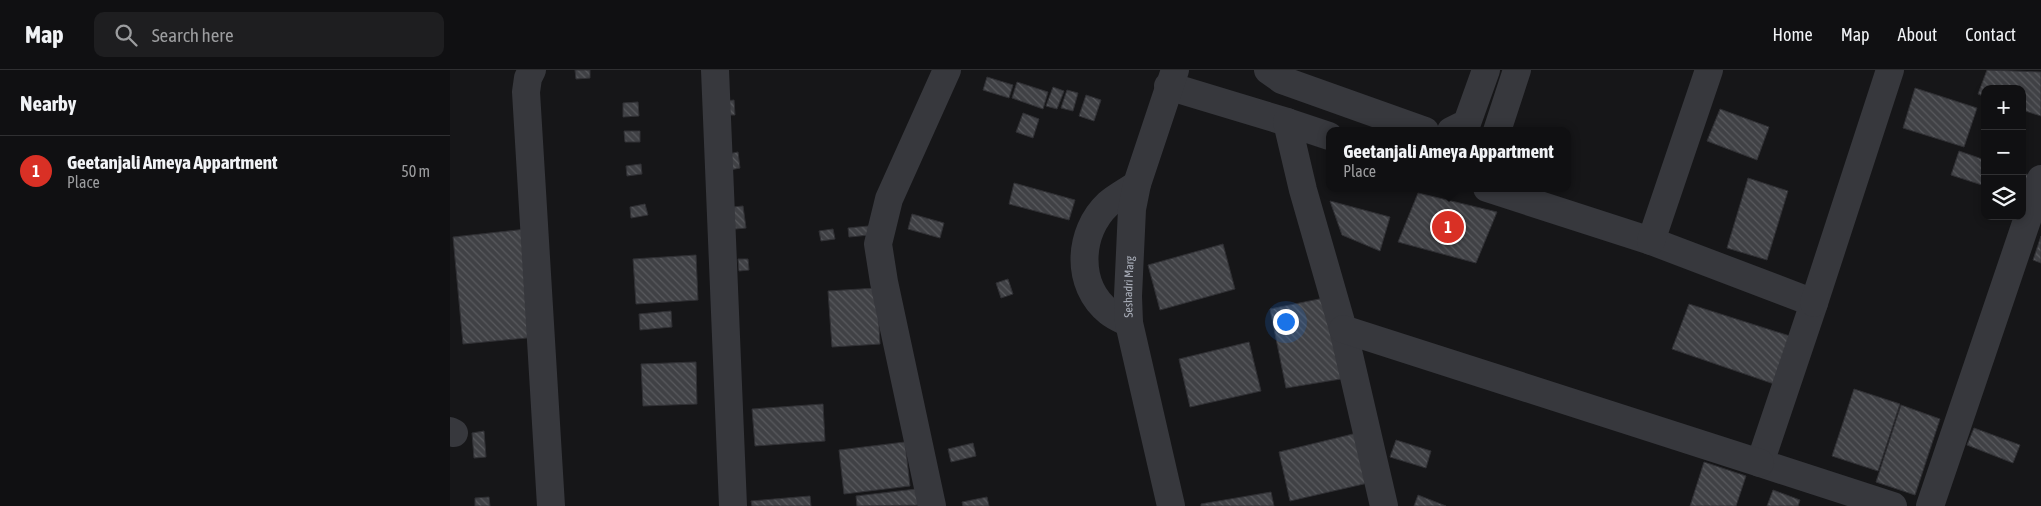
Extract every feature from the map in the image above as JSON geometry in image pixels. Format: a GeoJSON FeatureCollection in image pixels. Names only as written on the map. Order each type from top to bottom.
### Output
{"type":"FeatureCollection","features":[{"type":"Feature","properties":{"kind":"street"},"geometry":{"type":"LineString","coordinates":[[532,70],[528,78],[526,92],[551,506]]}},
{"type":"Feature","properties":{"kind":"street"},"geometry":{"type":"LineString","coordinates":[[715,70],[733,506]]}},
{"type":"Feature","properties":{"kind":"street"},"geometry":{"type":"LineString","coordinates":[[932,506],[884,282],[878,244],[889,199],[947,70]]}},
{"type":"Feature","properties":{"kind":"street"},"geometry":{"type":"LineString","coordinates":[[1268,70],[1282,80],[1415,127]]}},
{"type":"Feature","properties":{"kind":"street"},"geometry":{"type":"LineString","coordinates":[[1459,127],[1467,123],[1486,70]]}},
{"type":"Feature","properties":{"kind":"street"},"geometry":{"type":"LineString","coordinates":[[1498,127],[1517,70]]}},
{"type":"Feature","properties":{"kind":"street"},"geometry":{"type":"LineString","coordinates":[[1651,241],[1709,70]]}},
{"type":"Feature","properties":{"kind":"street"},"geometry":{"type":"LineString","coordinates":[[1760,463],[1890,70]]}},
{"type":"Feature","properties":{"kind":"street"},"geometry":{"type":"LineString","coordinates":[[1172,78],[1326,135]]}},
{"type":"Feature","properties":{"kind":"street","name":"Seshadri Marg"},"geometry":{"type":"LineString","coordinates":[[1171,506],[1129,323],[1132,210],[1137,184],[1172,78]]}},
{"type":"Feature","properties":{"kind":"street"},"geometry":{"type":"LineString","coordinates":[[1287,122],[1303,190],[1343,328],[1384,506]]}},
{"type":"Feature","properties":{"kind":"street"},"geometry":{"type":"LineString","coordinates":[[1930,506],[2041,179]]}},
{"type":"Feature","properties":{"kind":"street"},"geometry":{"type":"LineString","coordinates":[[1129,323],[1110,313],[1101,305],[1090,285],[1083,264],[1086,240],[1095,220],[1108,204],[1137,184]]}},
{"type":"Feature","properties":{"kind":"street"},"geometry":{"type":"LineString","coordinates":[[1498,192],[1651,241],[1814,302]]}},
{"type":"Feature","properties":{"kind":"street"},"geometry":{"type":"LineString","coordinates":[[1343,328],[1893,506]]}},
{"type":"Feature","properties":{"kind":"building"},"geometry":{"type":"Polygon","coordinates":[[[575,70],[590,70],[590,78],[576,79],[575,70]]]}},
{"type":"Feature","properties":{"kind":"building"},"geometry":{"type":"Polygon","coordinates":[[[1987,70],[2041,72],[2041,116],[2026,111],[2026,85],[1981,85],[1987,70]]]}},
{"type":"Feature","properties":{"kind":"building"},"geometry":{"type":"Polygon","coordinates":[[[987,77],[1013,85],[1009,98],[983,90],[987,77]]]}},
{"type":"Feature","properties":{"kind":"building"},"geometry":{"type":"Polygon","coordinates":[[[1017,82],[1048,92],[1043,109],[1012,98],[1017,82]]]}},
{"type":"Feature","properties":{"kind":"building"},"geometry":{"type":"Polygon","coordinates":[[[1053,87],[1064,91],[1057,109],[1046,106],[1053,87]]]}},
{"type":"Feature","properties":{"kind":"building"},"geometry":{"type":"Polygon","coordinates":[[[1915,88],[1977,108],[1964,147],[1903,128],[1915,88]]]}},
{"type":"Feature","properties":{"kind":"building"},"geometry":{"type":"Polygon","coordinates":[[[1067,90],[1078,93],[1073,111],[1061,108],[1067,90]]]}},
{"type":"Feature","properties":{"kind":"building"},"geometry":{"type":"Polygon","coordinates":[[[1086,95],[1101,100],[1094,121],[1079,116],[1086,95]]]}},
{"type":"Feature","properties":{"kind":"building"},"geometry":{"type":"Polygon","coordinates":[[[734,100],[735,115],[726,115],[725,101],[734,100]]]}},
{"type":"Feature","properties":{"kind":"building"},"geometry":{"type":"Polygon","coordinates":[[[638,102],[639,116],[623,117],[623,103],[638,102]]]}},
{"type":"Feature","properties":{"kind":"building"},"geometry":{"type":"Polygon","coordinates":[[[1720,109],[1769,127],[1757,160],[1707,141],[1720,109]]]}},
{"type":"Feature","properties":{"kind":"building"},"geometry":{"type":"Polygon","coordinates":[[[1023,113],[1039,119],[1033,138],[1016,132],[1023,113]]]}},
{"type":"Feature","properties":{"kind":"building"},"geometry":{"type":"Polygon","coordinates":[[[624,131],[640,131],[640,142],[625,142],[624,131]]]}},
{"type":"Feature","properties":{"kind":"building"},"geometry":{"type":"Polygon","coordinates":[[[1959,151],[1981,159],[1981,185],[1951,175],[1959,151]]]}},
{"type":"Feature","properties":{"kind":"building"},"geometry":{"type":"Polygon","coordinates":[[[738,152],[740,168],[730,170],[728,154],[738,152]]]}},
{"type":"Feature","properties":{"kind":"building"},"geometry":{"type":"Polygon","coordinates":[[[641,164],[642,174],[627,176],[626,166],[641,164]]]}},
{"type":"Feature","properties":{"kind":"building"},"geometry":{"type":"Polygon","coordinates":[[[2026,174],[2030,175],[2026,186],[2026,174]]]}},
{"type":"Feature","properties":{"kind":"building"},"geometry":{"type":"Polygon","coordinates":[[[1748,178],[1788,191],[1767,260],[1727,248],[1748,178]]]}},
{"type":"Feature","properties":{"kind":"building"},"geometry":{"type":"Polygon","coordinates":[[[1014,183],[1075,200],[1069,220],[1009,204],[1014,183]]]}},
{"type":"Feature","properties":{"kind":"building"},"geometry":{"type":"Polygon","coordinates":[[[1418,193],[1497,212],[1476,263],[1398,242],[1418,193]]]}},
{"type":"Feature","properties":{"kind":"building"},"geometry":{"type":"Polygon","coordinates":[[[1330,201],[1390,217],[1380,251],[1342,235],[1330,201]]]}},
{"type":"Feature","properties":{"kind":"building"},"geometry":{"type":"Polygon","coordinates":[[[645,204],[648,215],[631,218],[630,207],[645,204]]]}},
{"type":"Feature","properties":{"kind":"building"},"geometry":{"type":"Polygon","coordinates":[[[743,206],[746,228],[735,229],[733,207],[743,206]]]}},
{"type":"Feature","properties":{"kind":"building"},"geometry":{"type":"Polygon","coordinates":[[[912,214],[944,223],[940,238],[908,229],[912,214]]]}},
{"type":"Feature","properties":{"kind":"building"},"geometry":{"type":"Polygon","coordinates":[[[869,226],[869,235],[849,237],[848,228],[869,226]]]}},
{"type":"Feature","properties":{"kind":"building"},"geometry":{"type":"Polygon","coordinates":[[[527,229],[537,337],[463,344],[453,237],[527,229]]]}},
{"type":"Feature","properties":{"kind":"building"},"geometry":{"type":"Polygon","coordinates":[[[833,229],[835,239],[821,241],[819,231],[833,229]]]}},
{"type":"Feature","properties":{"kind":"building"},"geometry":{"type":"Polygon","coordinates":[[[2041,236],[2041,263],[2033,260],[2041,236]]]}},
{"type":"Feature","properties":{"kind":"building"},"geometry":{"type":"Polygon","coordinates":[[[1223,244],[1235,289],[1160,310],[1148,265],[1223,244]]]}},
{"type":"Feature","properties":{"kind":"building"},"geometry":{"type":"Polygon","coordinates":[[[696,255],[698,300],[636,304],[633,259],[696,255]]]}},
{"type":"Feature","properties":{"kind":"building"},"geometry":{"type":"Polygon","coordinates":[[[738,259],[748,259],[749,270],[739,271],[738,259]]]}},
{"type":"Feature","properties":{"kind":"building"},"geometry":{"type":"Polygon","coordinates":[[[1008,279],[1013,294],[1001,298],[996,283],[1008,279]]]}},
{"type":"Feature","properties":{"kind":"building"},"geometry":{"type":"Polygon","coordinates":[[[877,288],[880,344],[832,347],[828,291],[877,288]]]}},
{"type":"Feature","properties":{"kind":"building"},"geometry":{"type":"Polygon","coordinates":[[[1329,297],[1347,378],[1286,388],[1270,309],[1329,297]]]}},
{"type":"Feature","properties":{"kind":"building"},"geometry":{"type":"Polygon","coordinates":[[[1689,304],[1793,337],[1777,385],[1672,349],[1689,304]]]}},
{"type":"Feature","properties":{"kind":"building"},"geometry":{"type":"Polygon","coordinates":[[[671,311],[672,327],[640,330],[639,314],[671,311]]]}},
{"type":"Feature","properties":{"kind":"building"},"geometry":{"type":"Polygon","coordinates":[[[1249,342],[1261,391],[1190,407],[1179,359],[1249,342]]]}},
{"type":"Feature","properties":{"kind":"building"},"geometry":{"type":"Polygon","coordinates":[[[696,362],[697,404],[643,406],[641,364],[696,362]]]}},
{"type":"Feature","properties":{"kind":"building"},"geometry":{"type":"Polygon","coordinates":[[[1854,389],[1900,404],[1878,471],[1832,456],[1854,389]]]}},
{"type":"Feature","properties":{"kind":"building"},"geometry":{"type":"Polygon","coordinates":[[[823,404],[825,441],[755,446],[752,409],[823,404]]]}},
{"type":"Feature","properties":{"kind":"building"},"geometry":{"type":"Polygon","coordinates":[[[1901,405],[1940,419],[1915,495],[1876,482],[1901,405]]]}},
{"type":"Feature","properties":{"kind":"building"},"geometry":{"type":"Polygon","coordinates":[[[1974,428],[2020,445],[2013,463],[1967,445],[1974,428]]]}},
{"type":"Feature","properties":{"kind":"building"},"geometry":{"type":"Polygon","coordinates":[[[484,431],[486,457],[474,458],[472,433],[484,431]]]}},
{"type":"Feature","properties":{"kind":"building"},"geometry":{"type":"Polygon","coordinates":[[[1357,433],[1368,483],[1290,501],[1279,452],[1357,433]]]}},
{"type":"Feature","properties":{"kind":"building"},"geometry":{"type":"Polygon","coordinates":[[[1396,440],[1431,451],[1426,468],[1390,457],[1396,440]]]}},
{"type":"Feature","properties":{"kind":"building"},"geometry":{"type":"Polygon","coordinates":[[[905,442],[910,486],[844,494],[839,450],[905,442]]]}},
{"type":"Feature","properties":{"kind":"building"},"geometry":{"type":"Polygon","coordinates":[[[973,443],[976,456],[951,462],[948,449],[973,443]]]}},
{"type":"Feature","properties":{"kind":"building"},"geometry":{"type":"Polygon","coordinates":[[[1704,462],[1746,476],[1736,506],[1690,506],[1704,462]]]}},
{"type":"Feature","properties":{"kind":"building"},"geometry":{"type":"Polygon","coordinates":[[[925,488],[927,505],[857,506],[856,496],[925,488]]]}},
{"type":"Feature","properties":{"kind":"building"},"geometry":{"type":"Polygon","coordinates":[[[1773,490],[1800,500],[1798,506],[1767,506],[1773,490]]]}},
{"type":"Feature","properties":{"kind":"building"},"geometry":{"type":"Polygon","coordinates":[[[1271,492],[1274,506],[1201,506],[1201,504],[1271,492]]]}},
{"type":"Feature","properties":{"kind":"building"},"geometry":{"type":"Polygon","coordinates":[[[1418,495],[1446,506],[1414,506],[1418,495]]]}},
{"type":"Feature","properties":{"kind":"building"},"geometry":{"type":"Polygon","coordinates":[[[810,496],[811,506],[752,506],[751,501],[810,496]]]}},
{"type":"Feature","properties":{"kind":"building"},"geometry":{"type":"Polygon","coordinates":[[[489,497],[490,506],[475,506],[475,498],[489,497]]]}},
{"type":"Feature","properties":{"kind":"building"},"geometry":{"type":"Polygon","coordinates":[[[987,497],[989,506],[963,506],[962,502],[987,497]]]}},
{"type":"Feature","properties":{"kind":"place","name":"Geetanjali Ameya Appartment"},"geometry":{"type":"Point","coordinates":[1448,227]}}]}
